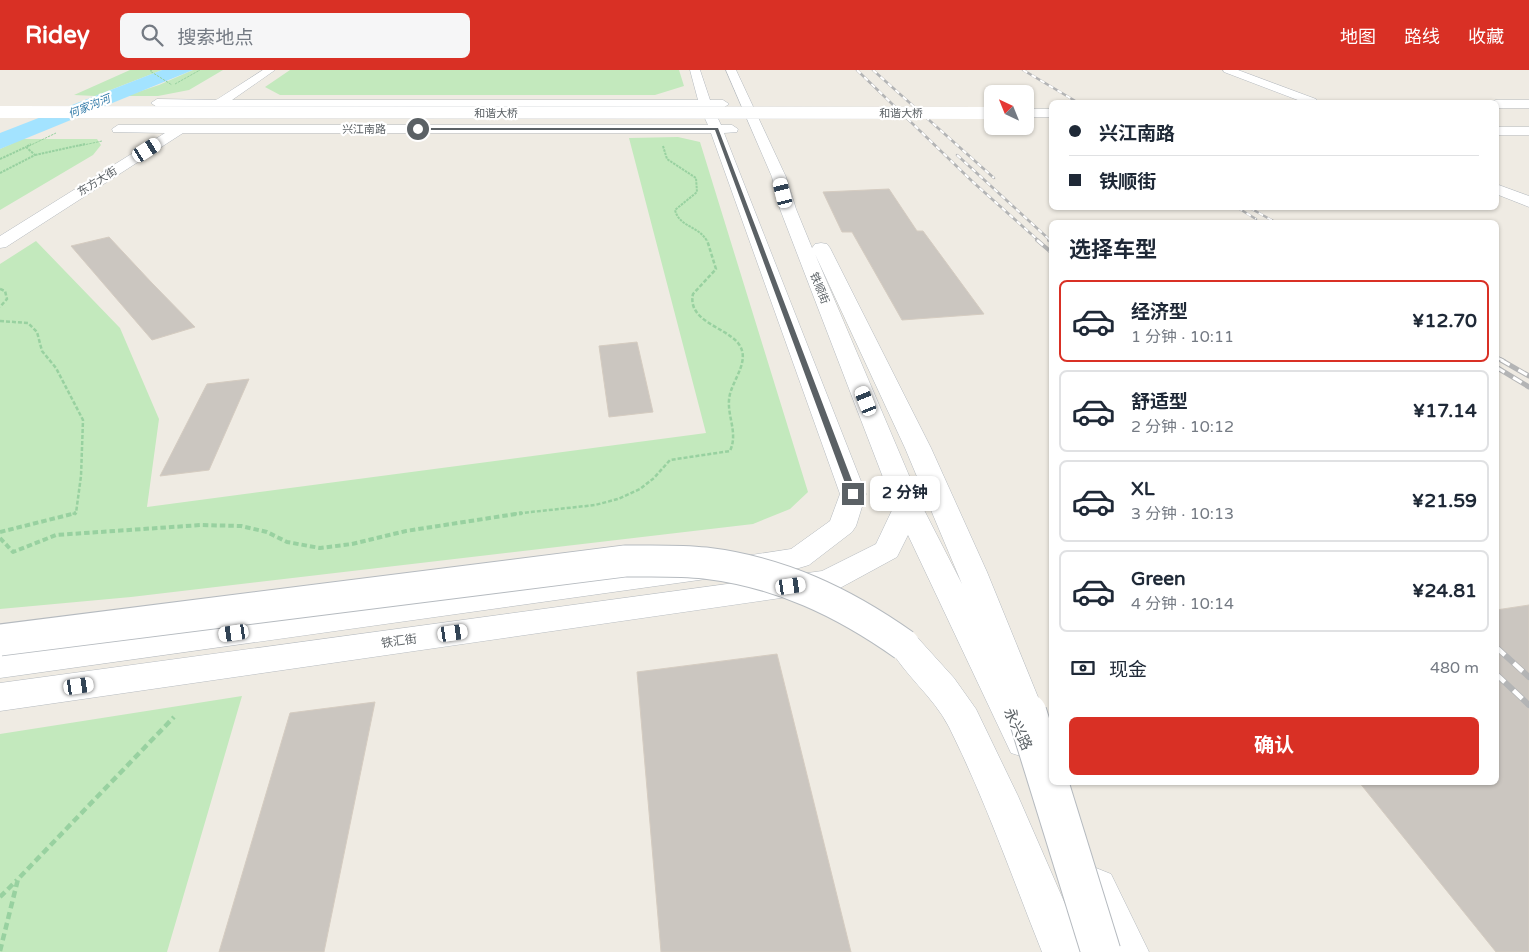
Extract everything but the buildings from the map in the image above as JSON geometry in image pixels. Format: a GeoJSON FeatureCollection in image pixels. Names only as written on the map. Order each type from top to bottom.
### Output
{"type":"FeatureCollection","features":[{"type":"Feature","properties":{"kind":"main road"},"geometry":{"type":"LineString","coordinates":[[129,144],[250,70]]}},
{"type":"Feature","properties":{"kind":"main road","name":"东方大街"},"geometry":{"type":"LineString","coordinates":[[0,243],[270,70]]}},
{"type":"Feature","properties":{"kind":"main road"},"geometry":{"type":"LineString","coordinates":[[0,665],[800,558],[842,526],[853,494],[716,128],[705,104],[695,70]]}},
{"type":"Feature","properties":{"kind":"main road","name":"铁顺街"},"geometry":{"type":"LineString","coordinates":[[731,70],[779,177],[788,209],[908,506]]}},
{"type":"Feature","properties":{"kind":"main road"},"geometry":{"type":"LineString","coordinates":[[1224,72],[1287,100]]}},
{"type":"Feature","properties":{"kind":"main road"},"geometry":{"type":"LineString","coordinates":[[1224,72],[1306,100]]}},
{"type":"Feature","properties":{"kind":"main road"},"geometry":{"type":"LineString","coordinates":[[0,104],[747,104]]}},
{"type":"Feature","properties":{"kind":"main road"},"geometry":{"type":"LineString","coordinates":[[1499,104],[1529,104]]}},
{"type":"Feature","properties":{"kind":"main road","name":"和谐大桥"},"geometry":{"type":"LineString","coordinates":[[0,112],[984,113]]}},
{"type":"Feature","properties":{"kind":"main road"},"geometry":{"type":"LineString","coordinates":[[1034,113],[1049,113]]}},
{"type":"Feature","properties":{"kind":"main road"},"geometry":{"type":"LineString","coordinates":[[1499,114],[1529,114]]}},
{"type":"Feature","properties":{"kind":"main road","name":"和谐大桥"},"geometry":{"type":"LineString","coordinates":[[0,118],[984,120]]}},
{"type":"Feature","properties":{"kind":"main road"},"geometry":{"type":"LineString","coordinates":[[1034,120],[1049,120]]}},
{"type":"Feature","properties":{"kind":"main road"},"geometry":{"type":"LineString","coordinates":[[1499,120],[1529,120]]}},
{"type":"Feature","properties":{"kind":"main road","name":"兴江南路"},"geometry":{"type":"LineString","coordinates":[[113,129],[758,129]]}},
{"type":"Feature","properties":{"kind":"main road"},"geometry":{"type":"LineString","coordinates":[[1499,131],[1529,131]]}},
{"type":"Feature","properties":{"kind":"main road"},"geometry":{"type":"LineString","coordinates":[[779,177],[823,252],[918,448],[979,590],[1027,713],[1049,784]]}},
{"type":"Feature","properties":{"kind":"main road"},"geometry":{"type":"LineString","coordinates":[[1499,178],[1529,191]]}},
{"type":"Feature","properties":{"kind":"main road"},"geometry":{"type":"LineString","coordinates":[[1499,189],[1529,202]]}},
{"type":"Feature","properties":{"kind":"main road","name":"铁汇街"},"geometry":{"type":"LineString","coordinates":[[0,697],[829,581],[887,550],[908,506]]}},
{"type":"Feature","properties":{"kind":"main road","name":"永兴路"},"geometry":{"type":"LineString","coordinates":[[908,506],[1127,952]]}},
{"type":"Feature","properties":{"kind":"main road"},"geometry":{"type":"LineString","coordinates":[[0,640],[625,561],[706,563],[776,577],[826,596],[877,625],[904,645],[942,687],[963,719],[999,796],[1064,952]]}},
{"type":"Feature","properties":{"kind":"main road"},"geometry":{"type":"LineString","coordinates":[[1049,785],[1101,952]]}},
{"type":"Feature","properties":{"kind":"path"},"geometry":{"type":"LineString","coordinates":[[172,85],[200,70]]}},
{"type":"Feature","properties":{"kind":"path"},"geometry":{"type":"LineString","coordinates":[[151,71],[169,82]]}},
{"type":"Feature","properties":{"kind":"path"},"geometry":{"type":"LineString","coordinates":[[0,538],[13,552],[56,535],[201,525],[241,526],[267,532],[287,542],[320,548],[352,544],[406,531],[595,505],[618,499],[640,489],[654,478],[670,460],[730,451],[734,440],[729,396],[742,366],[742,355],[738,344],[700,316],[692,298],[695,292],[713,276],[716,269],[705,237],[701,232],[683,223],[676,215],[675,210],[697,192],[696,178],[667,159],[661,138]]}},
{"type":"Feature","properties":{"kind":"path"},"geometry":{"type":"LineString","coordinates":[[35,155],[102,141]]}},
{"type":"Feature","properties":{"kind":"path"},"geometry":{"type":"LineString","coordinates":[[0,159],[26,147]]}},
{"type":"Feature","properties":{"kind":"path"},"geometry":{"type":"LineString","coordinates":[[0,289],[5,291],[7,299],[0,307]]}},
{"type":"Feature","properties":{"kind":"path"},"geometry":{"type":"LineString","coordinates":[[0,321],[28,323],[36,332],[42,351],[56,368],[82,420],[83,445],[76,513],[0,532]]}},
{"type":"Feature","properties":{"kind":"path"},"geometry":{"type":"LineString","coordinates":[[0,897],[174,717]]}},
{"type":"Feature","properties":{"kind":"path"},"geometry":{"type":"LineString","coordinates":[[0,951],[18,879]]}},
{"type":"Feature","properties":{"kind":"green space"},"geometry":{"type":"Polygon","coordinates":[[[130,70],[162,70],[95,96],[74,95],[130,70]]]}},
{"type":"Feature","properties":{"kind":"green space"},"geometry":{"type":"Polygon","coordinates":[[[193,70],[223,70],[189,90],[158,96],[126,96],[159,85],[193,70]]]}},
{"type":"Feature","properties":{"kind":"green space"},"geometry":{"type":"Polygon","coordinates":[[[290,70],[679,70],[684,86],[655,95],[280,95],[265,87],[290,70]]]}},
{"type":"Feature","properties":{"kind":"green space"},"geometry":{"type":"Polygon","coordinates":[[[678,137],[700,142],[808,492],[790,509],[753,524],[131,597],[0,609],[0,264],[36,241],[120,328],[159,419],[147,507],[706,433],[629,138],[678,137]]]}},
{"type":"Feature","properties":{"kind":"green space"},"geometry":{"type":"Polygon","coordinates":[[[22,139],[97,139],[101,145],[93,155],[0,210],[0,149],[22,139]]]}},
{"type":"Feature","properties":{"kind":"green space"},"geometry":{"type":"Polygon","coordinates":[[[242,696],[167,952],[0,952],[0,734],[242,696]]]}},
{"type":"Feature","properties":{"kind":"water","name":"何家沟河"},"geometry":{"type":"Polygon","coordinates":[[[162,70],[193,70],[0,149],[0,133],[162,70]]]}},
{"type":"Feature","properties":{"kind":"railway"},"geometry":{"type":"LineString","coordinates":[[857,70],[974,183],[1039,241]]}},
{"type":"Feature","properties":{"kind":"railway"},"geometry":{"type":"LineString","coordinates":[[873,70],[994,178]]}},
{"type":"Feature","properties":{"kind":"railway"},"geometry":{"type":"LineString","coordinates":[[1023,70],[1074,100]]}},
{"type":"Feature","properties":{"kind":"railway"},"geometry":{"type":"LineString","coordinates":[[957,155],[1049,239]]}},
{"type":"Feature","properties":{"kind":"railway"},"geometry":{"type":"LineString","coordinates":[[1241,210],[1256,219]]}},
{"type":"Feature","properties":{"kind":"railway"},"geometry":{"type":"LineString","coordinates":[[1254,210],[1271,220]]}},
{"type":"Feature","properties":{"kind":"railway"},"geometry":{"type":"LineString","coordinates":[[1037,240],[1049,250]]}},
{"type":"Feature","properties":{"kind":"railway"},"geometry":{"type":"LineString","coordinates":[[1499,358],[1504,361]]}},
{"type":"Feature","properties":{"kind":"railway"},"geometry":{"type":"LineString","coordinates":[[1501,360],[1529,376]]}},
{"type":"Feature","properties":{"kind":"railway"},"geometry":{"type":"LineString","coordinates":[[1499,369],[1529,387]]}},
{"type":"Feature","properties":{"kind":"railway"},"geometry":{"type":"LineString","coordinates":[[1499,650],[1529,677]]}},
{"type":"Feature","properties":{"kind":"railway"},"geometry":{"type":"LineString","coordinates":[[1499,677],[1529,705]]}},
{"type":"Feature","properties":{"kind":"route"},"geometry":{"type":"LineString","coordinates":[[418,129],[716,128],[853,494]]}}]}
